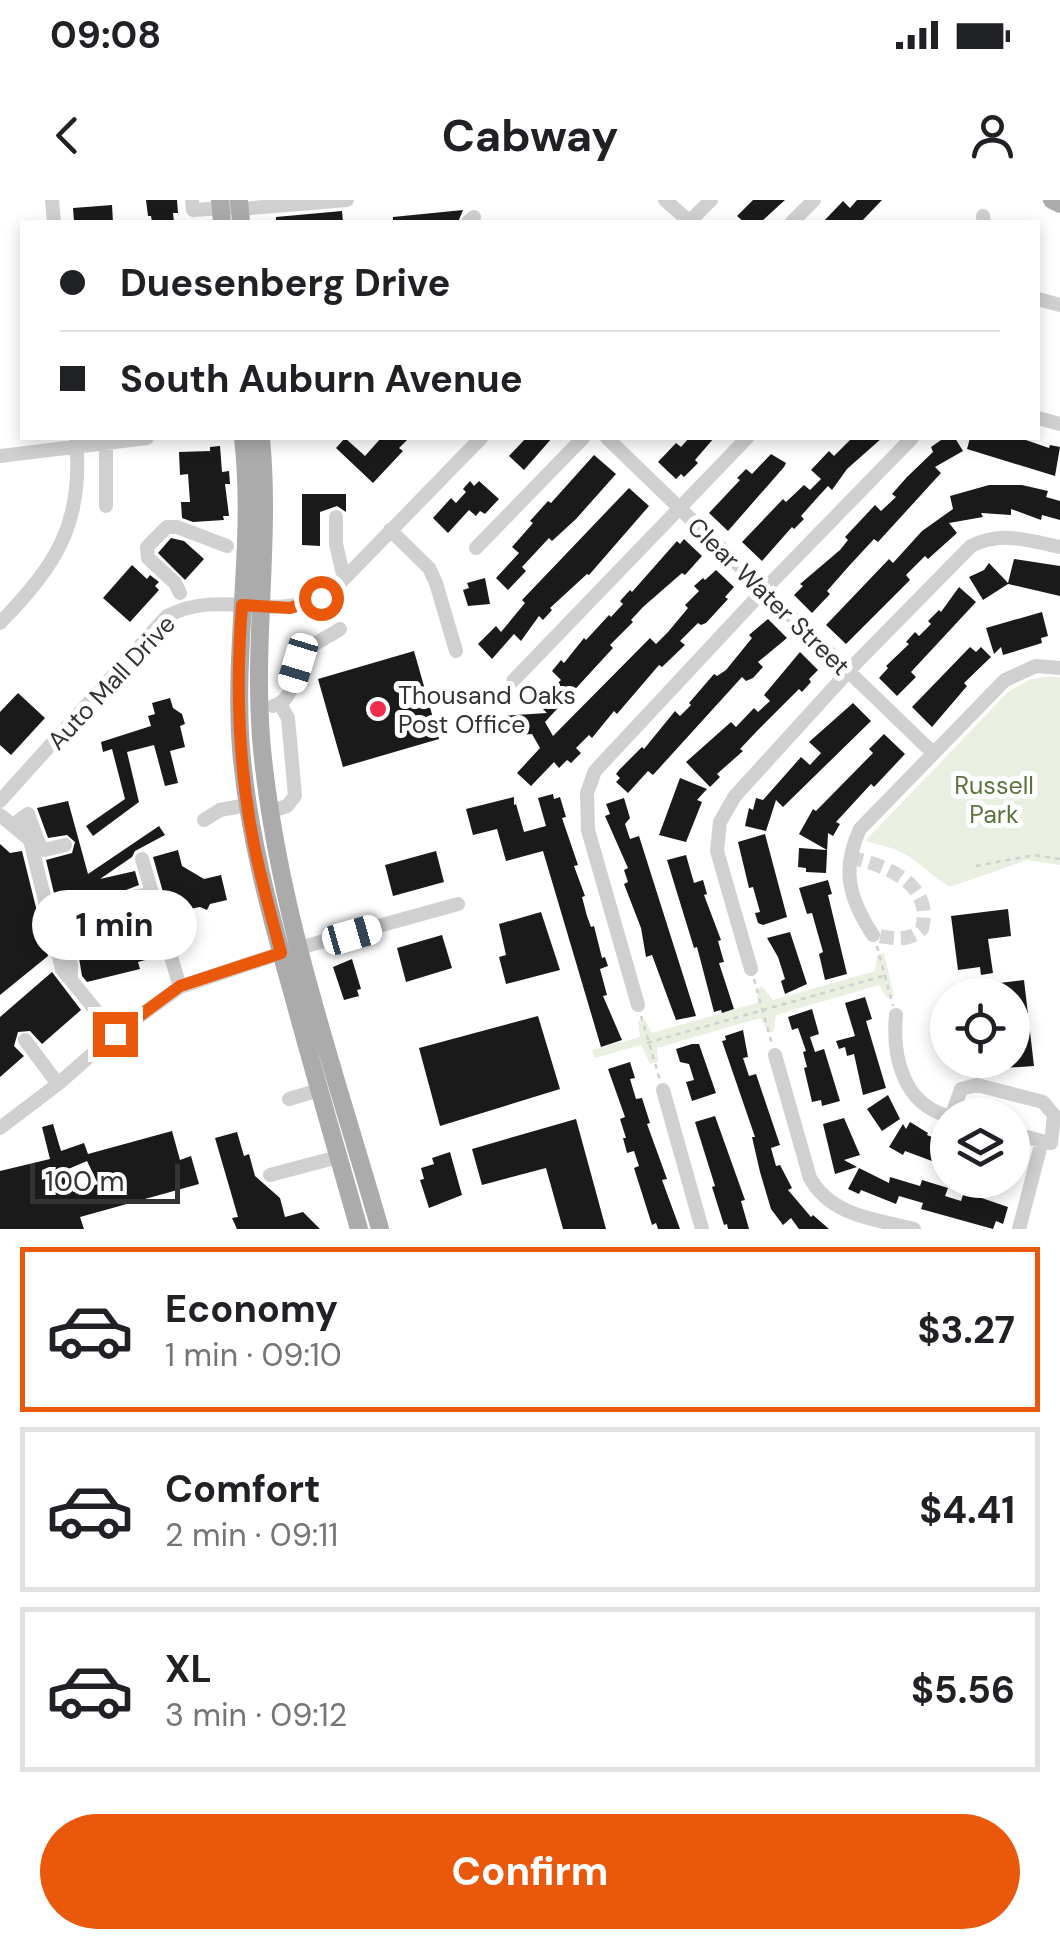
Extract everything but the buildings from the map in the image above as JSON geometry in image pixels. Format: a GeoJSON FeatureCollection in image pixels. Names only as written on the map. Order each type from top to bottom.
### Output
{"type":"FeatureCollection","features":[{"type":"Feature","properties":{"kind":"main road"},"geometry":{"type":"LineString","coordinates":[[1052,200],[1060,204]]}},
{"type":"Feature","properties":{"kind":"main road"},"geometry":{"type":"LineString","coordinates":[[244,440],[259,706],[290,951],[319,1090],[360,1229]]}},
{"type":"Feature","properties":{"kind":"main road"},"geometry":{"type":"LineString","coordinates":[[261,440],[264,522],[239,711],[248,805],[259,867],[380,1229]]}},
{"type":"Feature","properties":{"kind":"street"},"geometry":{"type":"LineString","coordinates":[[192,200],[193,210],[348,200]]}},
{"type":"Feature","properties":{"kind":"street"},"geometry":{"type":"LineString","coordinates":[[666,200],[688,220]]}},
{"type":"Feature","properties":{"kind":"street"},"geometry":{"type":"LineString","coordinates":[[692,220],[711,200]]}},
{"type":"Feature","properties":{"kind":"street"},"geometry":{"type":"LineString","coordinates":[[794,220],[814,200]]}},
{"type":"Feature","properties":{"kind":"street"},"geometry":{"type":"LineString","coordinates":[[0,456],[77,441],[126,440]]}},
{"type":"Feature","properties":{"kind":"street","name":"Auto Mall Drive"},"geometry":{"type":"LineString","coordinates":[[0,801],[168,616],[193,605],[306,605],[321,598],[479,440]]}},
{"type":"Feature","properties":{"kind":"street"},"geometry":{"type":"LineString","coordinates":[[476,548],[582,440]]}},
{"type":"Feature","properties":{"kind":"street","name":"Clear Water Street"},"geometry":{"type":"LineString","coordinates":[[608,440],[932,752]]}},
{"type":"Feature","properties":{"kind":"street"},"geometry":{"type":"LineString","coordinates":[[513,680],[745,440]]}},
{"type":"Feature","properties":{"kind":"street"},"geometry":{"type":"LineString","coordinates":[[638,1005],[588,830],[585,808],[589,785],[604,759],[910,440]]}},
{"type":"Feature","properties":{"kind":"street"},"geometry":{"type":"LineString","coordinates":[[0,623],[39,582],[70,530],[76,494],[77,441]]}},
{"type":"Feature","properties":{"kind":"street"},"geometry":{"type":"LineString","coordinates":[[106,442],[106,506]]}},
{"type":"Feature","properties":{"kind":"street"},"geometry":{"type":"LineString","coordinates":[[336,517],[336,544],[344,579]]}},
{"type":"Feature","properties":{"kind":"street"},"geometry":{"type":"LineString","coordinates":[[180,593],[148,558],[147,547],[154,538],[167,527],[177,527],[226,546]]}},
{"type":"Feature","properties":{"kind":"street"},"geometry":{"type":"LineString","coordinates":[[390,530],[428,568],[436,582],[456,651]]}},
{"type":"Feature","properties":{"kind":"street"},"geometry":{"type":"LineString","coordinates":[[751,969],[717,851],[720,822],[734,796],[971,546],[1006,535],[1060,547]]}},
{"type":"Feature","properties":{"kind":"street"},"geometry":{"type":"LineString","coordinates":[[259,706],[280,704],[289,696],[302,656],[340,629]]}},
{"type":"Feature","properties":{"kind":"street"},"geometry":{"type":"LineString","coordinates":[[873,935],[857,912],[849,888],[847,869],[860,829],[1005,680],[1036,666],[1060,668]]}},
{"type":"Feature","properties":{"kind":"street"},"geometry":{"type":"LineString","coordinates":[[270,812],[287,806],[294,796],[288,718],[280,704]]}},
{"type":"Feature","properties":{"kind":"street"},"geometry":{"type":"LineString","coordinates":[[204,820],[220,810],[248,805]]}},
{"type":"Feature","properties":{"kind":"street"},"geometry":{"type":"LineString","coordinates":[[12,826],[28,814],[39,844],[46,850],[64,845]]}},
{"type":"Feature","properties":{"kind":"street"},"geometry":{"type":"LineString","coordinates":[[0,815],[30,840],[58,960],[115,1034]]}},
{"type":"Feature","properties":{"kind":"street"},"geometry":{"type":"LineString","coordinates":[[142,859],[180,986]]}},
{"type":"Feature","properties":{"kind":"street"},"geometry":{"type":"LineString","coordinates":[[133,897],[145,894],[148,898],[166,962]]}},
{"type":"Feature","properties":{"kind":"street"},"geometry":{"type":"LineString","coordinates":[[0,1128],[180,986],[458,904]]}},
{"type":"Feature","properties":{"kind":"street"},"geometry":{"type":"LineString","coordinates":[[71,980],[64,932],[67,926],[84,920]]}},
{"type":"Feature","properties":{"kind":"street"},"geometry":{"type":"LineString","coordinates":[[896,1015],[894,1039],[909,1090],[930,1109]]}},
{"type":"Feature","properties":{"kind":"street"},"geometry":{"type":"LineString","coordinates":[[25,1040],[58,1084]]}},
{"type":"Feature","properties":{"kind":"street"},"geometry":{"type":"LineString","coordinates":[[775,1055],[816,1190],[838,1208],[914,1229]]}},
{"type":"Feature","properties":{"kind":"street"},"geometry":{"type":"LineString","coordinates":[[957,1098],[961,1089],[977,1084],[1028,1098]]}},
{"type":"Feature","properties":{"kind":"street"},"geometry":{"type":"LineString","coordinates":[[289,1099],[319,1090]]}},
{"type":"Feature","properties":{"kind":"street"},"geometry":{"type":"LineString","coordinates":[[663,1090],[702,1229]]}},
{"type":"Feature","properties":{"kind":"street"},"geometry":{"type":"LineString","coordinates":[[1019,1229],[1051,1143],[1054,1115],[1042,1102],[1030,1099]]}},
{"type":"Feature","properties":{"kind":"street"},"geometry":{"type":"LineString","coordinates":[[270,1175],[338,1157]]}},
{"type":"Feature","properties":{"kind":"path"},"geometry":{"type":"LineString","coordinates":[[976,866],[1034,855],[1060,859]]}},
{"type":"Feature","properties":{"kind":"path"},"geometry":{"type":"LineString","coordinates":[[873,935],[896,1015]]}},
{"type":"Feature","properties":{"kind":"path"},"geometry":{"type":"LineString","coordinates":[[751,969],[765,1008],[775,1055]]}},
{"type":"Feature","properties":{"kind":"path"},"geometry":{"type":"LineString","coordinates":[[647,1044],[883,976]]}},
{"type":"Feature","properties":{"kind":"path"},"geometry":{"type":"LineString","coordinates":[[638,1005],[663,1090]]}},
{"type":"Feature","properties":{"kind":"green space","name":"Russell Park"},"geometry":{"type":"Polygon","coordinates":[[[1060,678],[1060,865],[1027,860],[950,887],[906,855],[865,841],[1008,692],[1031,679],[1060,678]]]}},
{"type":"Feature","properties":{"kind":"green space"},"geometry":{"type":"Polygon","coordinates":[[[884,953],[894,996],[887,998],[879,985],[776,1015],[774,1031],[769,1033],[760,1018],[657,1048],[658,1062],[650,1064],[641,1045],[595,1058],[592,1050],[640,1037],[638,1021],[645,1020],[652,1033],[757,1003],[758,988],[762,986],[773,1000],[875,971],[877,955],[884,953]]]}},
{"type":"Feature","properties":{"kind":"tunnel"},"geometry":{"type":"LineString","coordinates":[[849,857],[891,871],[914,888],[921,899],[922,929],[899,938],[873,935]]}},
{"type":"Feature","properties":{"kind":"place","name":"Thousand Oaks Post Office"},"geometry":{"type":"Point","coordinates":[378,709]}},
{"type":"Feature","properties":{"kind":"route"},"geometry":{"type":"LineString","coordinates":[[115,1034],[180,986],[281,953],[252,836],[244,778],[239,711],[242,605],[290,608],[321,598]]}}]}
